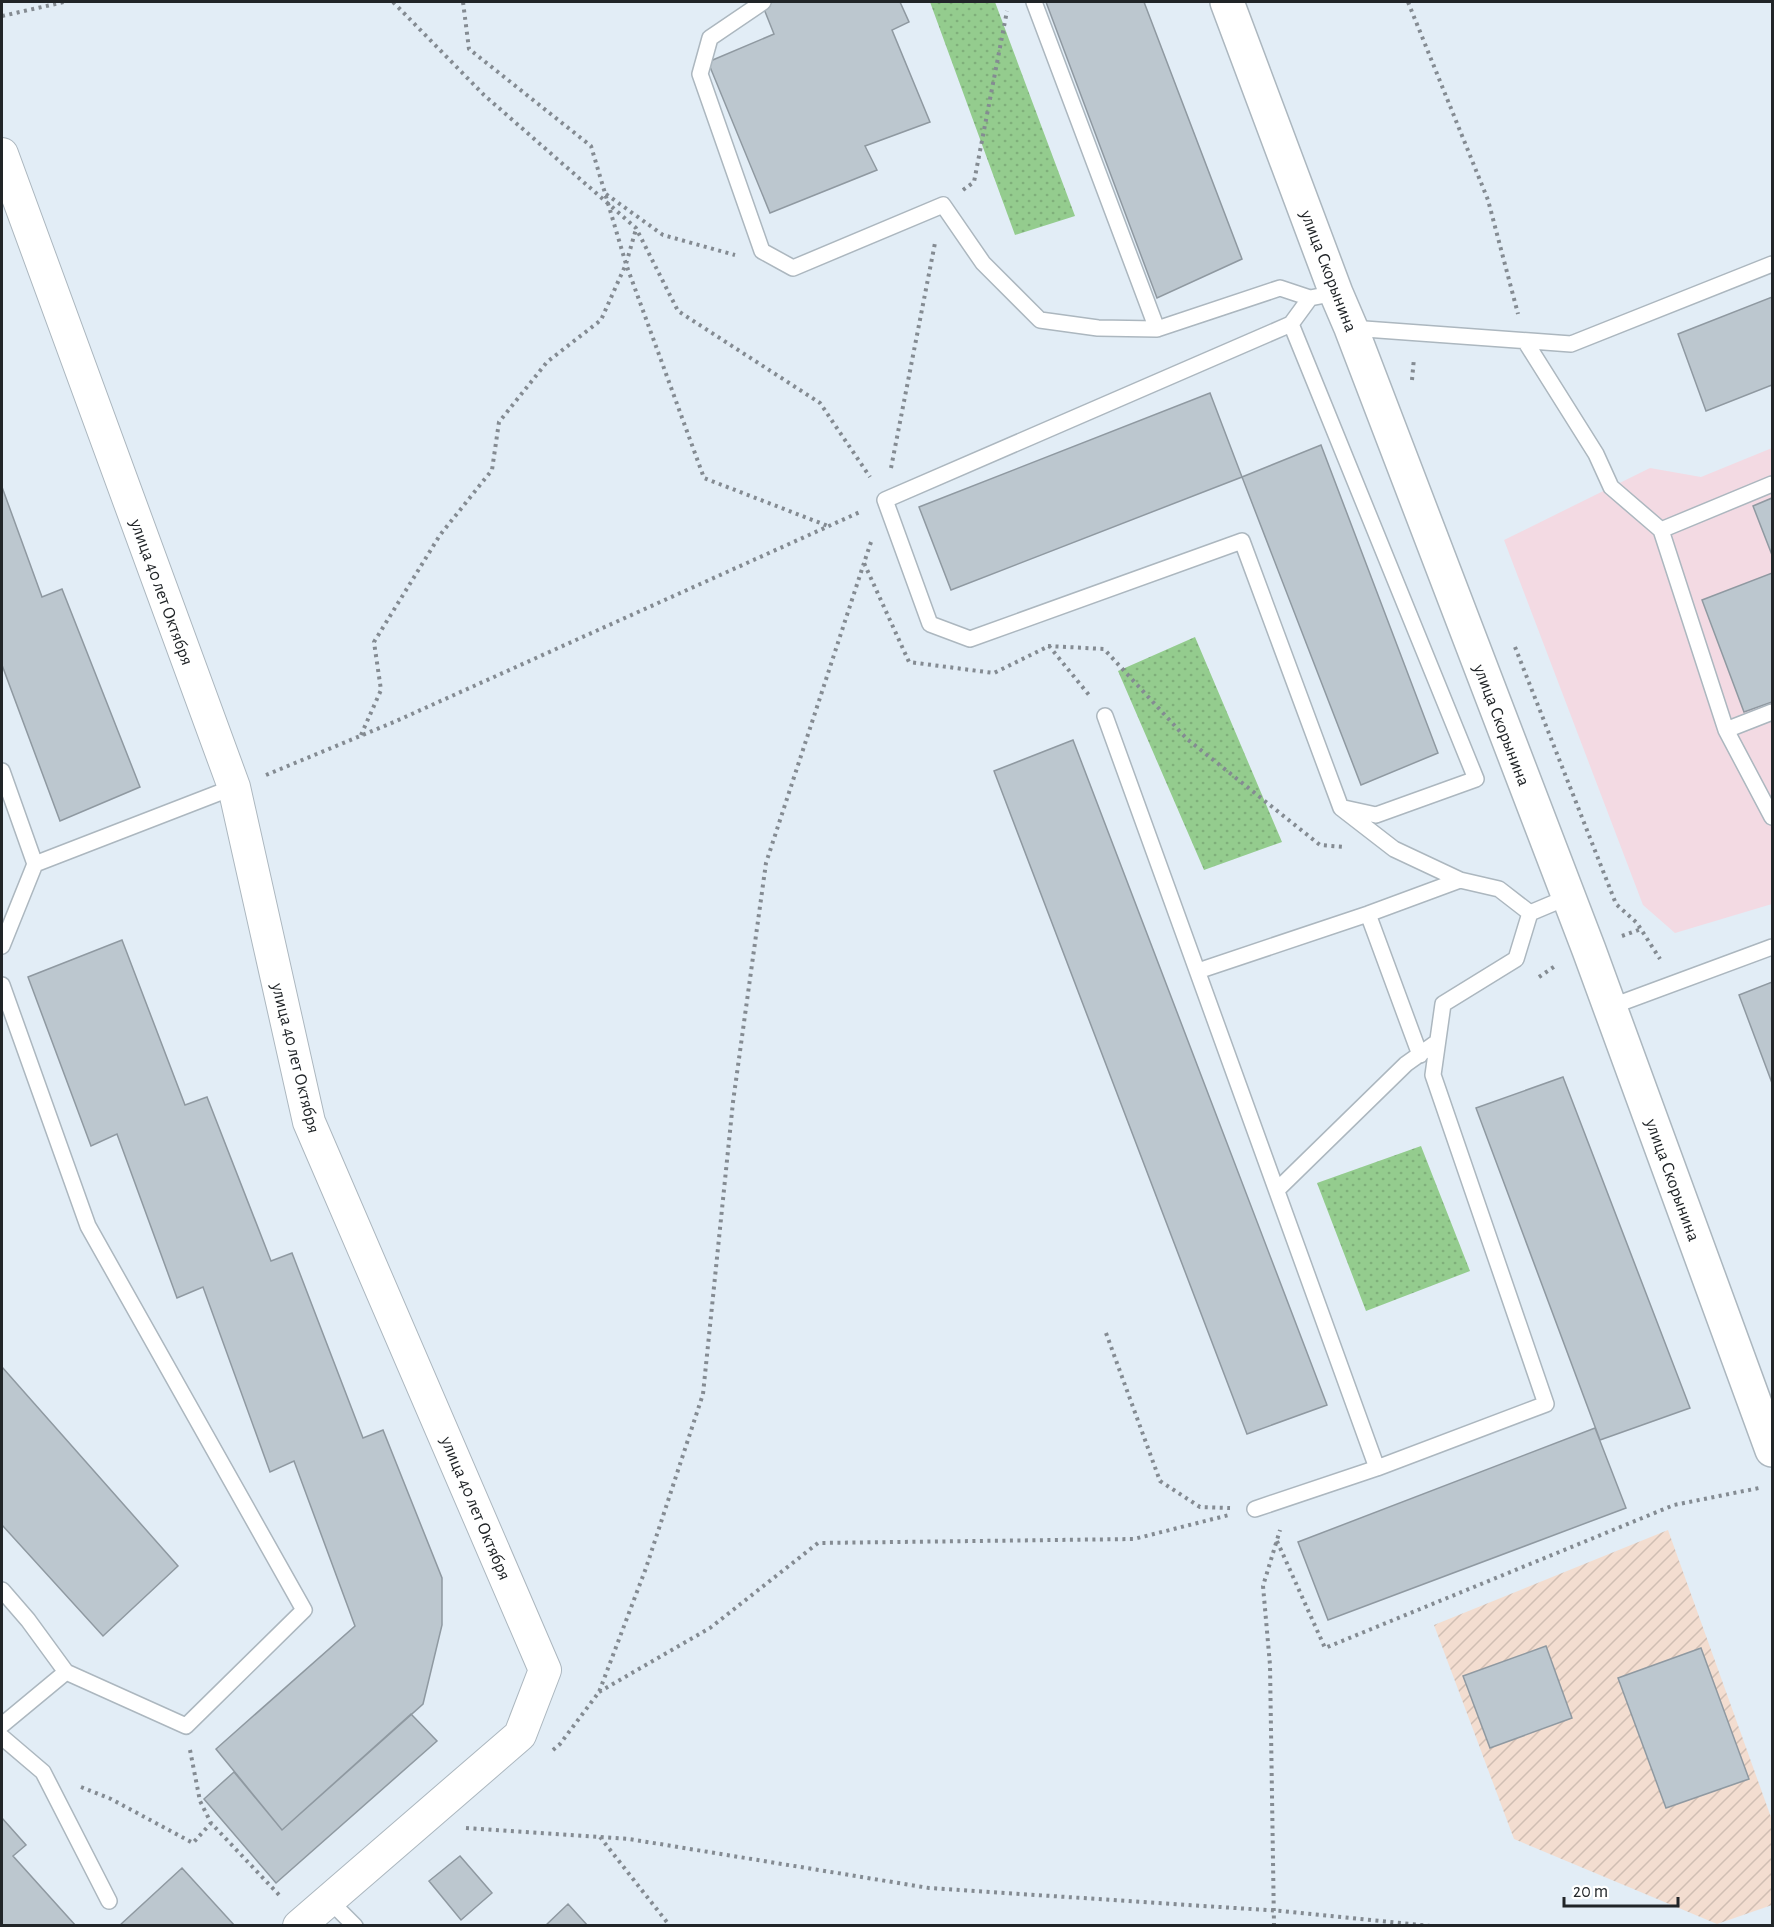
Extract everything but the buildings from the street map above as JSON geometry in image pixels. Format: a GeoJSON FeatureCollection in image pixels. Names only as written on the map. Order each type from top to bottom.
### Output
{"type":"FeatureCollection","features":[{"type":"Feature","properties":{"kind":"street","name":"улица Скорынина"},"geometry":{"type":"LineString","coordinates":[[1227,2],[1323,295],[1352,328],[1610,1007],[1773,1450]]}},
{"type":"Feature","properties":{"kind":"street","name":"улица 40 лет Октября"},"geometry":{"type":"LineString","coordinates":[[2,154],[234,787],[309,1122],[545,1670],[520,1736],[301,1924]]}},
{"type":"Feature","properties":{"kind":"lane"},"geometry":{"type":"LineString","coordinates":[[763,2],[711,38],[700,74],[762,251],[793,268],[943,205],[982,263],[1040,320],[1098,328],[1157,329],[1280,288],[1323,295]]}},
{"type":"Feature","properties":{"kind":"lane"},"geometry":{"type":"LineString","coordinates":[[1034,2],[1157,329]]}},
{"type":"Feature","properties":{"kind":"lane"},"geometry":{"type":"LineString","coordinates":[[1352,328],[1571,344],[1773,264]]}},
{"type":"Feature","properties":{"kind":"lane"},"geometry":{"type":"LineString","coordinates":[[1323,295],[1291,324],[885,500],[930,624],[970,639],[1242,541],[1341,808],[1394,849],[1460,880],[1499,889],[1530,913]]}},
{"type":"Feature","properties":{"kind":"lane"},"geometry":{"type":"LineString","coordinates":[[1291,324],[1476,779],[1376,815],[1341,808]]}},
{"type":"Feature","properties":{"kind":"lane"},"geometry":{"type":"LineString","coordinates":[[1525,340],[1596,454],[1611,487],[1661,530],[1726,730],[1773,817]]}},
{"type":"Feature","properties":{"kind":"lane"},"geometry":{"type":"LineString","coordinates":[[1661,530],[1773,484]]}},
{"type":"Feature","properties":{"kind":"lane"},"geometry":{"type":"LineString","coordinates":[[1726,730],[1773,712]]}},
{"type":"Feature","properties":{"kind":"lane"},"geometry":{"type":"LineString","coordinates":[[1106,716],[1377,1468]]}},
{"type":"Feature","properties":{"kind":"lane"},"geometry":{"type":"LineString","coordinates":[[2,771],[35,864],[2,946]]}},
{"type":"Feature","properties":{"kind":"lane"},"geometry":{"type":"LineString","coordinates":[[35,864],[234,787]]}},
{"type":"Feature","properties":{"kind":"lane"},"geometry":{"type":"LineString","coordinates":[[1198,971],[1368,914],[1460,880]]}},
{"type":"Feature","properties":{"kind":"lane"},"geometry":{"type":"LineString","coordinates":[[1255,1509],[1377,1468],[1546,1404],[1432,1075],[1443,1004],[1515,959],[1530,913],[1568,897]]}},
{"type":"Feature","properties":{"kind":"lane"},"geometry":{"type":"LineString","coordinates":[[1368,914],[1420,1054]]}},
{"type":"Feature","properties":{"kind":"lane"},"geometry":{"type":"LineString","coordinates":[[1610,1007],[1773,947]]}},
{"type":"Feature","properties":{"kind":"lane"},"geometry":{"type":"LineString","coordinates":[[2,985],[88,1226],[304,1610],[186,1726],[66,1672],[28,1620],[2,1590]]}},
{"type":"Feature","properties":{"kind":"lane"},"geometry":{"type":"LineString","coordinates":[[1277,1190],[1406,1064],[1437,1042]]}},
{"type":"Feature","properties":{"kind":"lane"},"geometry":{"type":"LineString","coordinates":[[2,1725],[66,1672]]}},
{"type":"Feature","properties":{"kind":"lane"},"geometry":{"type":"LineString","coordinates":[[2,1737],[43,1772],[108,1901]]}},
{"type":"Feature","properties":{"kind":"lane"},"geometry":{"type":"LineString","coordinates":[[329,1900],[355,1926]]}},
{"type":"Feature","properties":{"kind":"path"},"geometry":{"type":"LineString","coordinates":[[2,16],[64,2]]}},
{"type":"Feature","properties":{"kind":"path"},"geometry":{"type":"LineString","coordinates":[[393,2],[484,95],[636,228],[678,311],[820,403],[885,500]]}},
{"type":"Feature","properties":{"kind":"path"},"geometry":{"type":"LineString","coordinates":[[463,2],[469,49],[591,146],[626,264],[704,478],[828,526]]}},
{"type":"Feature","properties":{"kind":"path"},"geometry":{"type":"LineString","coordinates":[[885,500],[943,205],[974,182],[1009,2]]}},
{"type":"Feature","properties":{"kind":"path"},"geometry":{"type":"LineString","coordinates":[[1408,2],[1488,200],[1525,340]]}},
{"type":"Feature","properties":{"kind":"path"},"geometry":{"type":"LineString","coordinates":[[606,194],[663,236],[739,256],[762,251]]}},
{"type":"Feature","properties":{"kind":"path"},"geometry":{"type":"LineString","coordinates":[[360,736],[381,690],[374,642],[440,535],[492,470],[499,422],[547,362],[602,320],[626,264],[636,228]]}},
{"type":"Feature","properties":{"kind":"path"},"geometry":{"type":"LineString","coordinates":[[1412,384],[1416,332]]}},
{"type":"Feature","properties":{"kind":"path"},"geometry":{"type":"LineString","coordinates":[[234,787],[360,736],[885,500]]}},
{"type":"Feature","properties":{"kind":"path"},"geometry":{"type":"LineString","coordinates":[[864,563],[766,863],[734,1101],[703,1394],[646,1568],[599,1692],[710,1628],[818,1543],[1134,1539],[1255,1509]]}},
{"type":"Feature","properties":{"kind":"path"},"geometry":{"type":"LineString","coordinates":[[1011,624],[1049,646],[1106,716]]}},
{"type":"Feature","properties":{"kind":"path"},"geometry":{"type":"LineString","coordinates":[[1512,638],[1616,904],[1637,923],[1663,965],[1660,988]]}},
{"type":"Feature","properties":{"kind":"path"},"geometry":{"type":"LineString","coordinates":[[1049,646],[1104,650],[1187,739],[1320,845],[1394,849]]}},
{"type":"Feature","properties":{"kind":"path"},"geometry":{"type":"LineString","coordinates":[[1106,1333],[1160,1481],[1200,1507],[1255,1509]]}},
{"type":"Feature","properties":{"kind":"path"},"geometry":{"type":"LineString","coordinates":[[1277,1541],[1326,1648],[1674,1505],[1759,1488]]}},
{"type":"Feature","properties":{"kind":"path"},"geometry":{"type":"LineString","coordinates":[[1274,1926],[1270,1665],[1263,1586],[1289,1497]]}},
{"type":"Feature","properties":{"kind":"path"},"geometry":{"type":"LineString","coordinates":[[186,1726],[200,1801],[211,1823],[263,1876],[301,1924]]}},
{"type":"Feature","properties":{"kind":"path"},"geometry":{"type":"LineString","coordinates":[[43,1772],[111,1799],[193,1843],[211,1823]]}},
{"type":"Feature","properties":{"kind":"path"},"geometry":{"type":"LineString","coordinates":[[461,1828],[629,1839],[929,1888],[1273,1911],[1431,1926]]}},
{"type":"Feature","properties":{"kind":"path"},"geometry":{"type":"LineString","coordinates":[[600,1837],[670,1926]]}},
{"type":"Feature","properties":{"kind":"shaded area"},"geometry":{"type":"Polygon","coordinates":[[[1772,448],[1772,904],[1675,933],[1643,905],[1504,540],[1650,468],[1701,477],[1772,448]]]}},
{"type":"Feature","properties":{"kind":"shaded area"},"geometry":{"type":"Polygon","coordinates":[[[1668,1530],[1772,1820],[1772,1905],[1717,1924],[1514,1839],[1434,1625],[1668,1530]]]}},
{"type":"Feature","properties":{"kind":"green space"},"geometry":{"type":"Polygon","coordinates":[[[930,2],[995,2],[1075,216],[1015,235],[930,2]]]}},
{"type":"Feature","properties":{"kind":"green space"},"geometry":{"type":"Polygon","coordinates":[[[1195,637],[1282,842],[1204,870],[1118,671],[1195,637]]]}},
{"type":"Feature","properties":{"kind":"green space"},"geometry":{"type":"Polygon","coordinates":[[[1421,1146],[1470,1271],[1366,1311],[1317,1183],[1421,1146]]]}}]}
